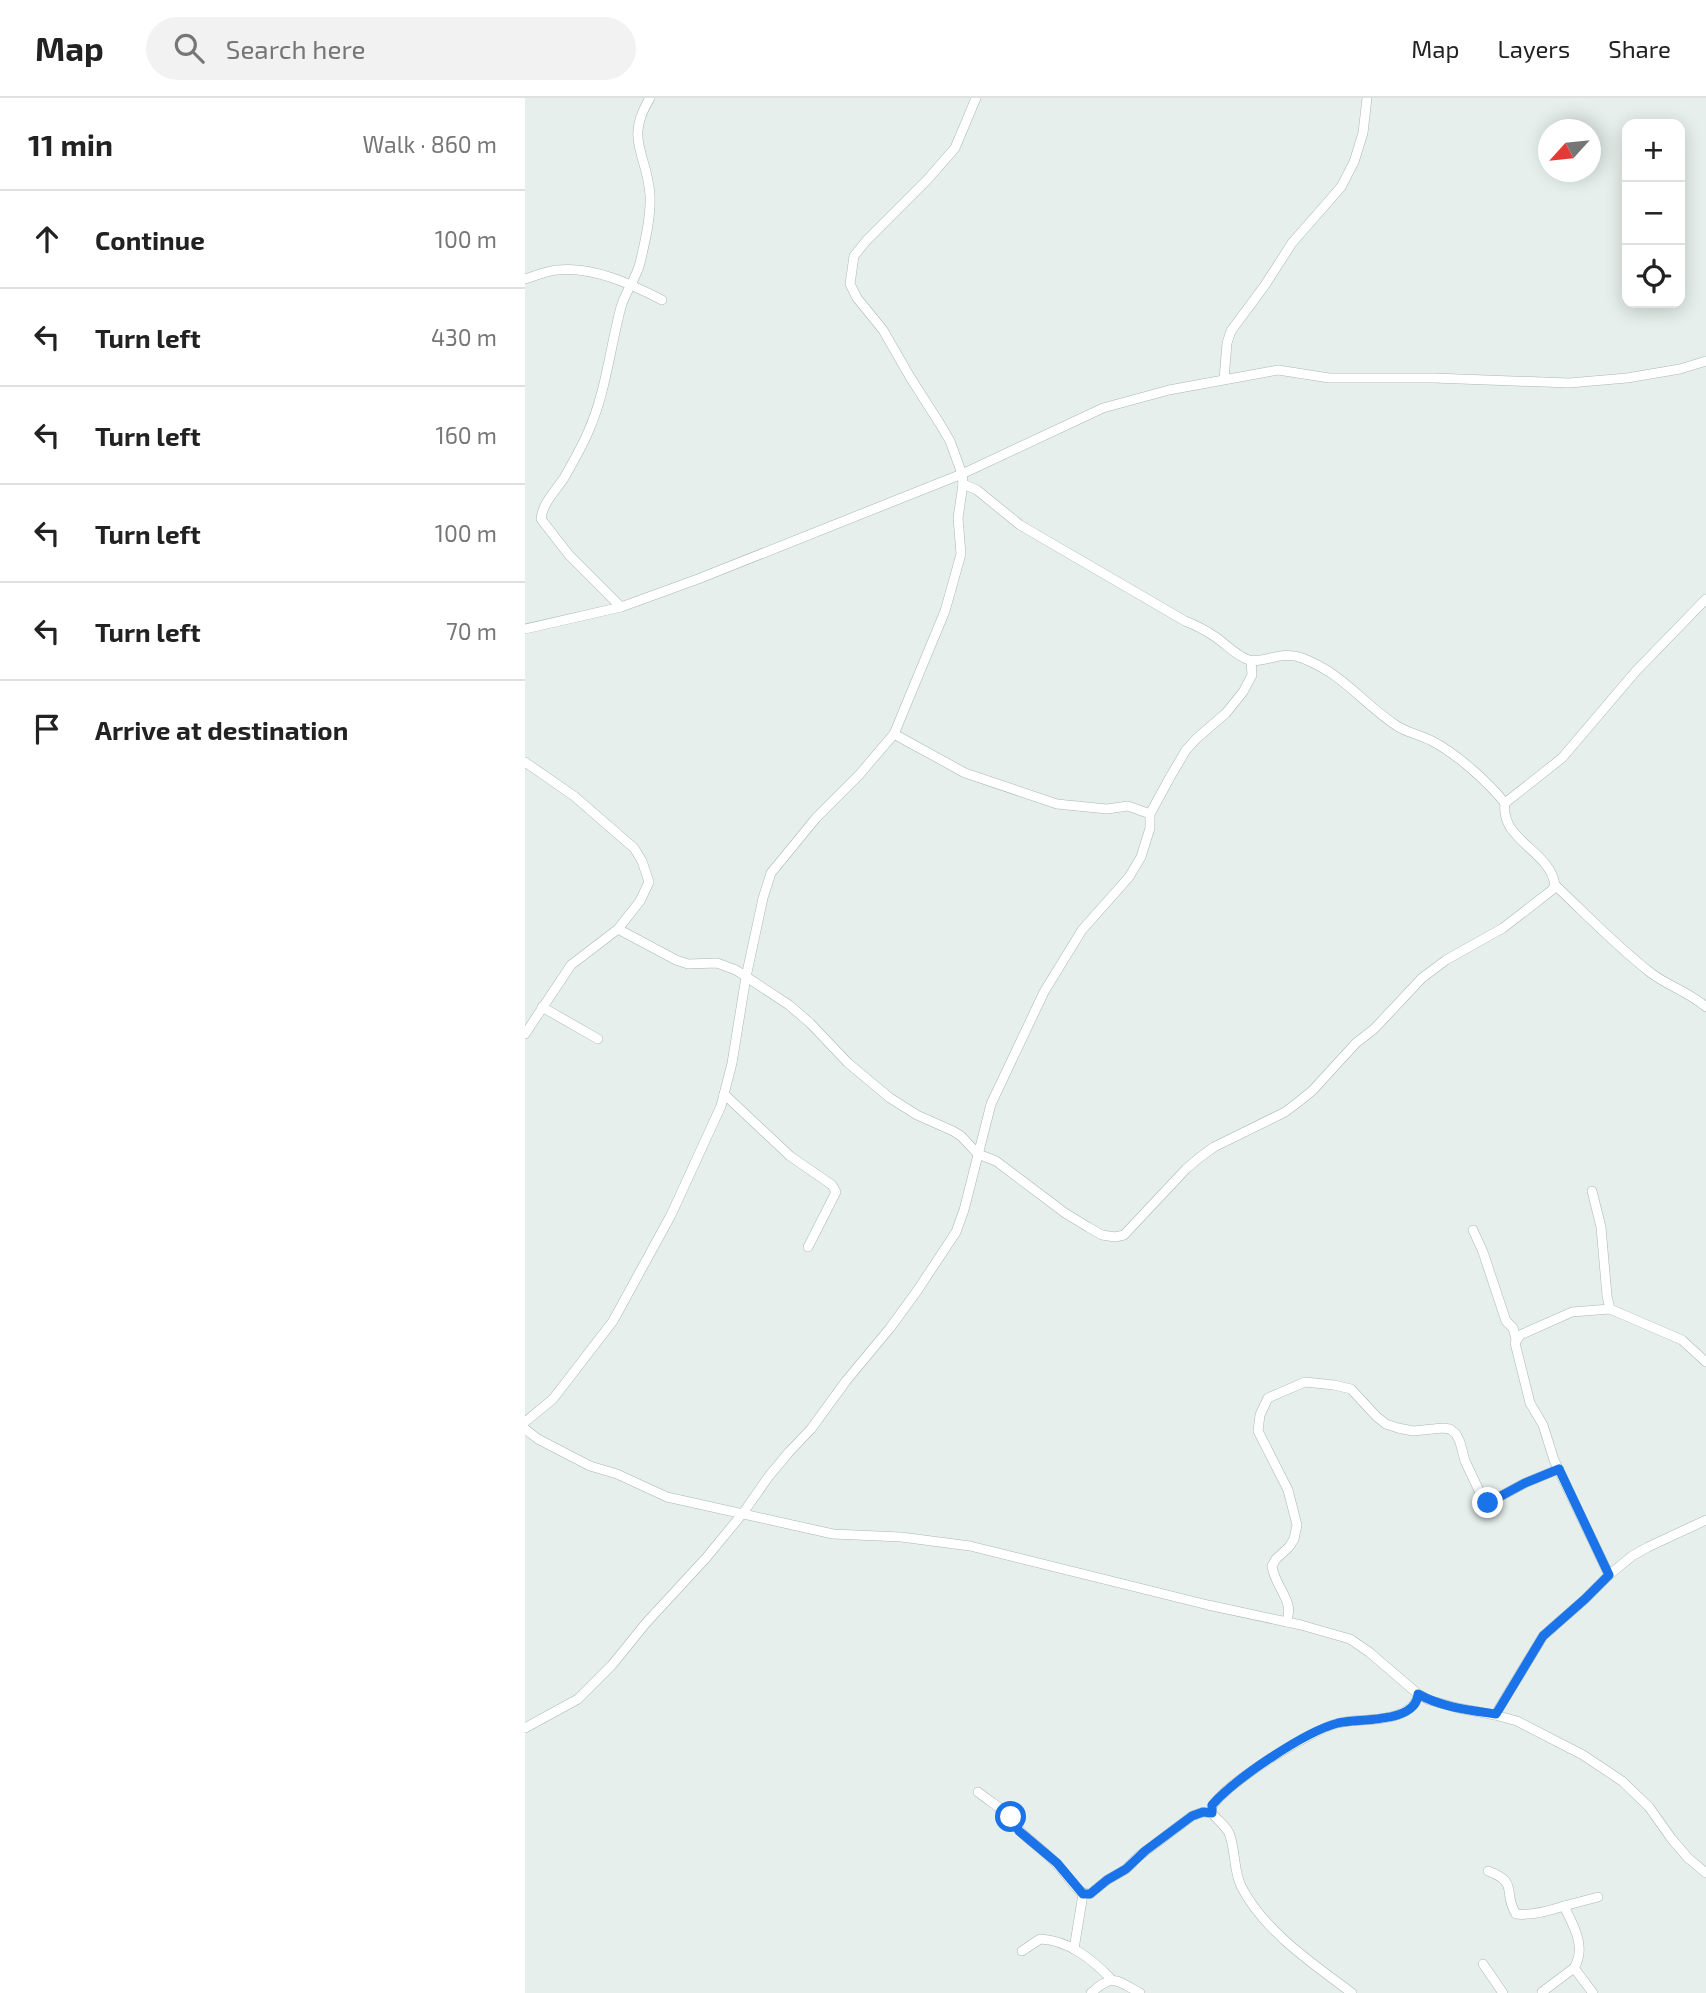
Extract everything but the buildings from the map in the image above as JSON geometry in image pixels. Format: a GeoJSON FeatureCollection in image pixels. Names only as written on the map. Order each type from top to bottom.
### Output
{"type":"FeatureCollection","features":[{"type":"Feature","properties":{"kind":"street"},"geometry":{"type":"LineString","coordinates":[[621,607],[547,529],[541,519],[541,512],[590,429],[623,301],[639,267],[650,201],[648,180],[637,139],[641,113],[650,98]]}},
{"type":"Feature","properties":{"kind":"street"},"geometry":{"type":"LineString","coordinates":[[525,1422],[553,1399],[613,1321],[671,1215],[721,1106],[732,1063],[762,898],[771,873],[816,818],[859,775],[894,734],[935,636],[961,554],[958,518],[962,479],[950,441],[883,330],[857,298],[850,284],[854,256],[955,148],[976,98]]}},
{"type":"Feature","properties":{"kind":"street"},"geometry":{"type":"LineString","coordinates":[[1224,379],[1227,343],[1231,331],[1292,243],[1341,187],[1354,162],[1363,133],[1367,98]]}},
{"type":"Feature","properties":{"kind":"street"},"geometry":{"type":"LineString","coordinates":[[525,279],[557,270],[587,272],[632,285],[662,300]]}},
{"type":"Feature","properties":{"kind":"street"},"geometry":{"type":"LineString","coordinates":[[525,629],[621,607],[748,560],[865,512],[962,479],[1103,408],[1169,390],[1278,370],[1329,378],[1488,379],[1569,383],[1627,378],[1680,369],[1706,361]]}},
{"type":"Feature","properties":{"kind":"street"},"geometry":{"type":"LineString","coordinates":[[962,479],[1020,525],[1213,635],[1251,661],[1287,655],[1299,656],[1345,681],[1382,715],[1400,728],[1446,749],[1496,793],[1508,800]]}},
{"type":"Feature","properties":{"kind":"street"},"geometry":{"type":"LineString","coordinates":[[1706,599],[1636,671],[1562,758],[1508,800],[1504,812],[1511,831],[1551,872],[1555,885],[1624,952],[1655,976],[1692,995],[1706,1007]]}},
{"type":"Feature","properties":{"kind":"street"},"geometry":{"type":"LineString","coordinates":[[525,1728],[586,1692],[683,1584],[890,1328],[956,1232],[991,1104],[1044,992],[1082,930],[1129,877],[1141,857],[1150,828],[1150,814],[1186,750],[1226,713],[1243,692],[1252,675],[1251,661]]}},
{"type":"Feature","properties":{"kind":"street"},"geometry":{"type":"LineString","coordinates":[[894,734],[965,773],[1057,804],[1107,809],[1128,806],[1150,814]]}},
{"type":"Feature","properties":{"kind":"street"},"geometry":{"type":"LineString","coordinates":[[525,761],[574,796],[620,834],[642,861],[649,882],[618,929],[572,965],[525,1034]]}},
{"type":"Feature","properties":{"kind":"street"},"geometry":{"type":"LineString","coordinates":[[618,929],[677,960],[698,965],[717,963],[736,970],[789,1005],[848,1063],[890,1098],[917,1115],[961,1136],[978,1154],[996,1161],[1065,1213],[1102,1235],[1115,1237],[1124,1235],[1199,1158],[1214,1147],[1285,1112],[1312,1091],[1422,978],[1446,960],[1503,928],[1555,885]]}},
{"type":"Feature","properties":{"kind":"street"},"geometry":{"type":"LineString","coordinates":[[542,1007],[598,1039]]}},
{"type":"Feature","properties":{"kind":"street"},"geometry":{"type":"LineString","coordinates":[[724,1094],[790,1156],[832,1185],[836,1192],[808,1247]]}},
{"type":"Feature","properties":{"kind":"street"},"geometry":{"type":"LineString","coordinates":[[1592,1191],[1601,1227],[1610,1309]]}},
{"type":"Feature","properties":{"kind":"street"},"geometry":{"type":"LineString","coordinates":[[1473,1230],[1506,1321],[1513,1328],[1527,1395],[1609,1575]]}},
{"type":"Feature","properties":{"kind":"street"},"geometry":{"type":"LineString","coordinates":[[1516,1339],[1572,1312],[1610,1309],[1682,1340],[1706,1362]]}},
{"type":"Feature","properties":{"kind":"street"},"geometry":{"type":"LineString","coordinates":[[1286,1622],[1290,1613],[1289,1607],[1272,1566],[1289,1547],[1297,1525],[1288,1490],[1258,1431],[1259,1415],[1268,1398],[1305,1382],[1334,1385],[1350,1390],[1385,1424],[1398,1429],[1450,1429],[1456,1434],[1465,1461],[1484,1501],[1488,1503],[1559,1469]]}},
{"type":"Feature","properties":{"kind":"street"},"geometry":{"type":"LineString","coordinates":[[525,1429],[538,1439],[590,1466],[617,1474],[667,1497],[833,1534],[901,1537],[970,1546],[1350,1639],[1429,1700],[1517,1721],[1583,1755],[1622,1781],[1649,1807],[1688,1858],[1706,1873]]}},
{"type":"Feature","properties":{"kind":"street"},"geometry":{"type":"LineString","coordinates":[[1496,1714],[1543,1636],[1609,1575],[1632,1556],[1706,1520]]}},
{"type":"Feature","properties":{"kind":"street"},"geometry":{"type":"LineString","coordinates":[[1352,1993],[1281,1937],[1257,1909],[1241,1887],[1229,1834],[1212,1813],[1212,1805],[1293,1743],[1323,1727],[1341,1722],[1395,1716],[1416,1703],[1418,1694]]}},
{"type":"Feature","properties":{"kind":"street"},"geometry":{"type":"LineString","coordinates":[[978,1792],[1011,1817],[1019,1831],[1057,1863],[1083,1894],[1074,1949]]}},
{"type":"Feature","properties":{"kind":"street"},"geometry":{"type":"LineString","coordinates":[[1083,1894],[1090,1894],[1126,1869],[1145,1851],[1192,1816],[1203,1812],[1212,1813]]}},
{"type":"Feature","properties":{"kind":"street"},"geometry":{"type":"LineString","coordinates":[[1488,1871],[1507,1881],[1516,1914],[1550,1910],[1598,1897]]}},
{"type":"Feature","properties":{"kind":"street"},"geometry":{"type":"LineString","coordinates":[[1542,1992],[1574,1968],[1579,1960],[1574,1926],[1564,1906]]}},
{"type":"Feature","properties":{"kind":"street"},"geometry":{"type":"LineString","coordinates":[[1022,1951],[1040,1939],[1052,1940],[1074,1949],[1101,1968],[1112,1980],[1140,1993]]}},
{"type":"Feature","properties":{"kind":"street"},"geometry":{"type":"LineString","coordinates":[[1483,1964],[1503,1993]]}},
{"type":"Feature","properties":{"kind":"street"},"geometry":{"type":"LineString","coordinates":[[1574,1968],[1593,1993]]}},
{"type":"Feature","properties":{"kind":"street"},"geometry":{"type":"LineString","coordinates":[[1091,1993],[1106,1981],[1112,1980]]}},
{"type":"Feature","properties":{"kind":"route"},"geometry":{"type":"LineString","coordinates":[[1011,1817],[1019,1831],[1057,1863],[1077,1888],[1087,1895],[1116,1873],[1126,1869],[1145,1851],[1192,1816],[1203,1812],[1212,1813],[1212,1805],[1216,1800],[1236,1784],[1293,1743],[1323,1727],[1341,1722],[1395,1716],[1416,1703],[1418,1694],[1458,1708],[1496,1714],[1543,1636],[1609,1575],[1559,1469],[1488,1503]]}}]}
